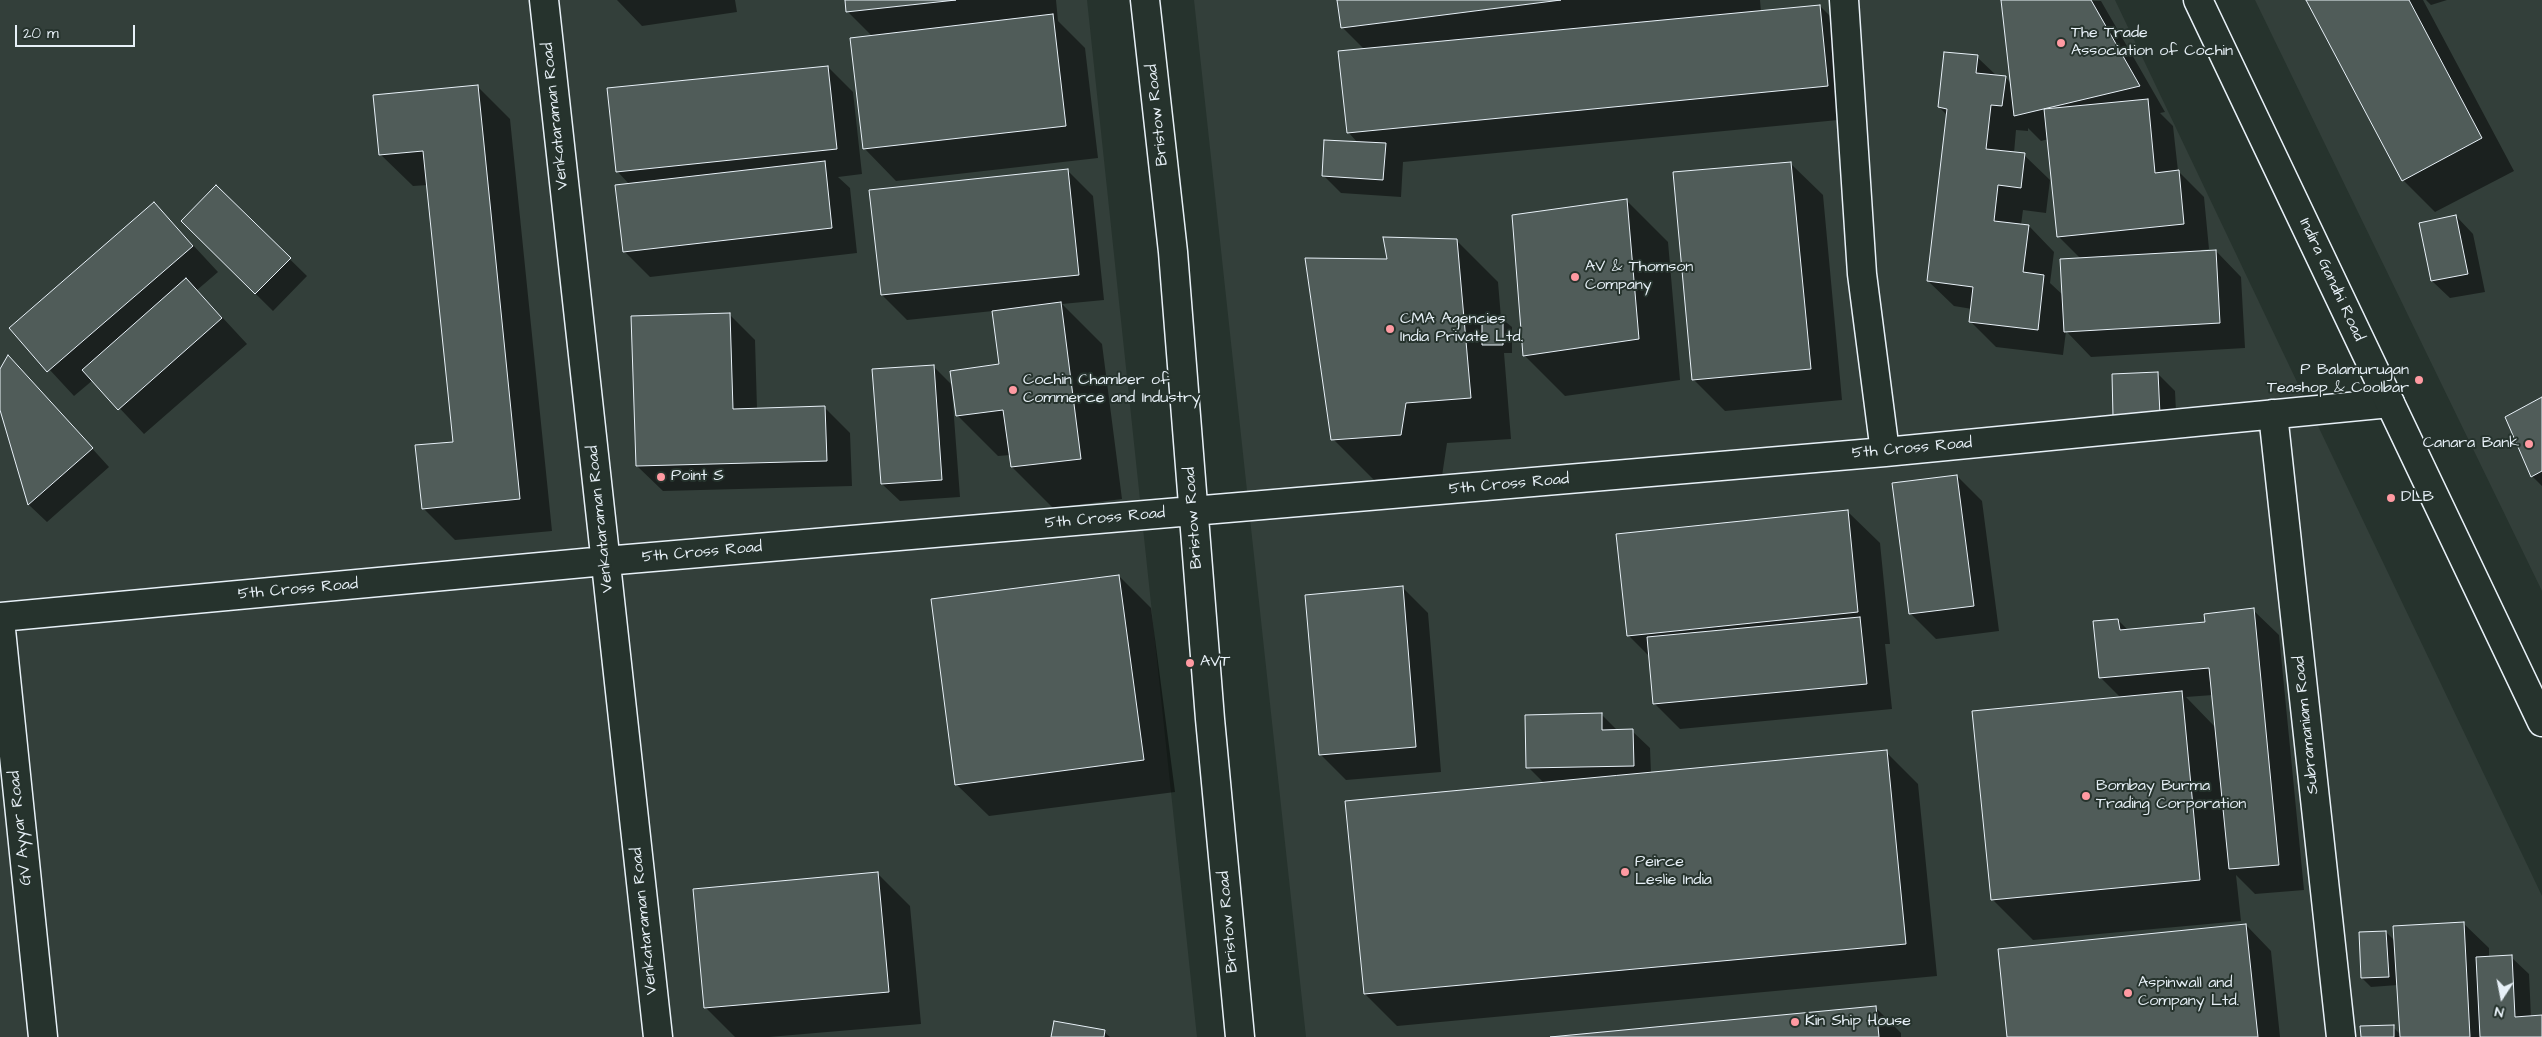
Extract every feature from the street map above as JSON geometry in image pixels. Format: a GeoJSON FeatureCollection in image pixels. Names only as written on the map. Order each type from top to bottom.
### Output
{"type":"FeatureCollection","features":[{"type":"Feature","properties":{"kind":"main road","name":"Venkataraman Road"},"geometry":{"type":"LineString","coordinates":[[544,0],[658,1037]]}},
{"type":"Feature","properties":{"kind":"main road","name":"Bristow Road"},"geometry":{"type":"LineString","coordinates":[[1145,0],[1173,252],[1210,719],[1240,1037]]}},
{"type":"Feature","properties":{"kind":"main road"},"geometry":{"type":"LineString","coordinates":[[1844,0],[1862,274],[1885,452]]}},
{"type":"Feature","properties":{"kind":"main road","name":"Indira Gandhi Road"},"geometry":{"type":"LineString","coordinates":[[2198,0],[2542,722]]}},
{"type":"Feature","properties":{"kind":"main road","name":"5th Cross Road"},"geometry":{"type":"LineString","coordinates":[[0,618],[605,561],[1885,452],[2390,403]]}},
{"type":"Feature","properties":{"kind":"main road","name":"Subramaniam Road"},"geometry":{"type":"LineString","coordinates":[[2273,414],[2340,1037]]}},
{"type":"Feature","properties":{"kind":"main road","name":"GV Ayyar Road"},"geometry":{"type":"LineString","coordinates":[[0,618],[43,1037]]}},
{"type":"Feature","properties":{"kind":"shaded area"},"geometry":{"type":"Polygon","coordinates":[[[0,0],[1087,0],[1197,1037],[0,1037],[0,0]]]}},
{"type":"Feature","properties":{"kind":"shaded area"},"geometry":{"type":"Polygon","coordinates":[[[1194,0],[2115,0],[2542,896],[2542,1037],[1306,1037],[1194,0]]]}},
{"type":"Feature","properties":{"kind":"shaded area"},"geometry":{"type":"Polygon","coordinates":[[[2255,0],[2542,0],[2542,591],[2255,0]]]}},
{"type":"Feature","properties":{"kind":"building"},"geometry":{"type":"Polygon","coordinates":[[[845,0],[956,0],[846,12],[845,0]]]}},
{"type":"Feature","properties":{"kind":"building"},"geometry":{"type":"Polygon","coordinates":[[[1337,0],[1561,0],[1341,28],[1337,0]]]}},
{"type":"Feature","properties":{"kind":"building","name":"The Trade Association of Cochin"},"geometry":{"type":"Polygon","coordinates":[[[2001,0],[2091,0],[2140,86],[2014,116],[2001,0]]]}},
{"type":"Feature","properties":{"kind":"building"},"geometry":{"type":"Polygon","coordinates":[[[2306,0],[2409,0],[2482,138],[2402,181],[2306,0]]]}},
{"type":"Feature","properties":{"kind":"building"},"geometry":{"type":"Polygon","coordinates":[[[1820,5],[1828,86],[1347,133],[1338,51],[1820,5]]]}},
{"type":"Feature","properties":{"kind":"building"},"geometry":{"type":"Polygon","coordinates":[[[1053,14],[1066,126],[863,149],[850,38],[1053,14]]]}},
{"type":"Feature","properties":{"kind":"building"},"geometry":{"type":"Polygon","coordinates":[[[1944,52],[1978,55],[1976,73],[2006,76],[2002,106],[1991,105],[1986,149],[2025,153],[2021,188],[1998,185],[1994,221],[2029,225],[2023,272],[2044,275],[2038,330],[1969,322],[1973,287],[1927,281],[1947,109],[1938,107],[1944,52]]]}},
{"type":"Feature","properties":{"kind":"building"},"geometry":{"type":"Polygon","coordinates":[[[828,66],[837,149],[616,172],[607,88],[828,66]]]}},
{"type":"Feature","properties":{"kind":"building"},"geometry":{"type":"Polygon","coordinates":[[[478,85],[520,499],[422,509],[415,445],[453,442],[423,151],[379,155],[373,95],[478,85]]]}},
{"type":"Feature","properties":{"kind":"building"},"geometry":{"type":"Polygon","coordinates":[[[2148,99],[2155,173],[2179,170],[2184,224],[2057,237],[2044,109],[2148,99]]]}},
{"type":"Feature","properties":{"kind":"building"},"geometry":{"type":"Polygon","coordinates":[[[1324,140],[1386,143],[1383,180],[1322,176],[1324,140]]]}},
{"type":"Feature","properties":{"kind":"building"},"geometry":{"type":"Polygon","coordinates":[[[825,161],[832,228],[623,252],[615,185],[825,161]]]}},
{"type":"Feature","properties":{"kind":"building"},"geometry":{"type":"Polygon","coordinates":[[[1791,162],[1811,369],[1692,380],[1673,172],[1791,162]]]}},
{"type":"Feature","properties":{"kind":"building"},"geometry":{"type":"Polygon","coordinates":[[[1068,169],[1079,275],[881,295],[869,190],[1068,169]]]}},
{"type":"Feature","properties":{"kind":"building"},"geometry":{"type":"Polygon","coordinates":[[[216,185],[291,258],[255,294],[181,221],[216,185]]]}},
{"type":"Feature","properties":{"kind":"building","name":"AV & Thomson Company"},"geometry":{"type":"Polygon","coordinates":[[[1627,199],[1639,339],[1523,356],[1512,215],[1627,199]]]}},
{"type":"Feature","properties":{"kind":"building"},"geometry":{"type":"Polygon","coordinates":[[[154,202],[193,246],[47,372],[9,328],[154,202]]]}},
{"type":"Feature","properties":{"kind":"building"},"geometry":{"type":"Polygon","coordinates":[[[2456,215],[2468,274],[2431,281],[2419,223],[2456,215]]]}},
{"type":"Feature","properties":{"kind":"building","name":"CMA Agencies India Private Ltd."},"geometry":{"type":"Polygon","coordinates":[[[1383,237],[1457,239],[1471,398],[1406,403],[1401,435],[1331,440],[1305,258],[1387,259],[1383,237]]]}},
{"type":"Feature","properties":{"kind":"building"},"geometry":{"type":"Polygon","coordinates":[[[2216,250],[2220,323],[2064,332],[2060,259],[2216,250]]]}},
{"type":"Feature","properties":{"kind":"building"},"geometry":{"type":"Polygon","coordinates":[[[186,278],[222,318],[118,410],[82,370],[186,278]]]}},
{"type":"Feature","properties":{"kind":"building","name":"Cochin Chamber of Commerce and Industry"},"geometry":{"type":"Polygon","coordinates":[[[1061,302],[1081,459],[1011,467],[1003,410],[956,416],[950,371],[999,364],[992,311],[1061,302]]]}},
{"type":"Feature","properties":{"kind":"building"},"geometry":{"type":"Polygon","coordinates":[[[730,313],[733,409],[825,406],[827,461],[636,466],[631,316],[730,313]]]}},
{"type":"Feature","properties":{"kind":"building"},"geometry":{"type":"Polygon","coordinates":[[[1482,317],[1503,317],[1503,345],[1482,345],[1482,317]]]}},
{"type":"Feature","properties":{"kind":"building"},"geometry":{"type":"Polygon","coordinates":[[[8,355],[93,448],[28,505],[0,410],[0,369],[8,355]]]}},
{"type":"Feature","properties":{"kind":"building"},"geometry":{"type":"Polygon","coordinates":[[[934,365],[942,480],[881,484],[872,369],[934,365]]]}},
{"type":"Feature","properties":{"kind":"building"},"geometry":{"type":"Polygon","coordinates":[[[2158,372],[2160,415],[2113,417],[2112,374],[2158,372]]]}},
{"type":"Feature","properties":{"kind":"building","name":"Canara Bank"},"geometry":{"type":"Polygon","coordinates":[[[2542,397],[2542,471],[2531,477],[2505,417],[2542,397]]]}},
{"type":"Feature","properties":{"kind":"building"},"geometry":{"type":"Polygon","coordinates":[[[1957,475],[1974,606],[1909,614],[1892,483],[1957,475]]]}},
{"type":"Feature","properties":{"kind":"building"},"geometry":{"type":"Polygon","coordinates":[[[1848,510],[1858,612],[1627,636],[1616,534],[1848,510]]]}},
{"type":"Feature","properties":{"kind":"building"},"geometry":{"type":"Polygon","coordinates":[[[1119,575],[1144,760],[955,785],[931,599],[1119,575]]]}},
{"type":"Feature","properties":{"kind":"building"},"geometry":{"type":"Polygon","coordinates":[[[1403,586],[1416,747],[1319,755],[1305,595],[1403,586]]]}},
{"type":"Feature","properties":{"kind":"building"},"geometry":{"type":"Polygon","coordinates":[[[2254,608],[2279,865],[2229,869],[2209,668],[2099,678],[2093,621],[2118,619],[2120,630],[2205,622],[2204,614],[2254,608]]]}},
{"type":"Feature","properties":{"kind":"building"},"geometry":{"type":"Polygon","coordinates":[[[1860,617],[1867,684],[1653,704],[1647,637],[1860,617]]]}},
{"type":"Feature","properties":{"kind":"building","name":"Bombay Burma Trading Corporation"},"geometry":{"type":"Polygon","coordinates":[[[2182,691],[2200,880],[1991,900],[1972,711],[2182,691]]]}},
{"type":"Feature","properties":{"kind":"building"},"geometry":{"type":"Polygon","coordinates":[[[1602,713],[1602,730],[1633,729],[1634,766],[1526,768],[1525,715],[1602,713]]]}},
{"type":"Feature","properties":{"kind":"building","name":"Peirce Leslie India"},"geometry":{"type":"Polygon","coordinates":[[[1887,750],[1906,944],[1364,994],[1345,801],[1887,750]]]}},
{"type":"Feature","properties":{"kind":"building"},"geometry":{"type":"Polygon","coordinates":[[[878,872],[889,992],[704,1008],[693,889],[878,872]]]}},
{"type":"Feature","properties":{"kind":"building"},"geometry":{"type":"Polygon","coordinates":[[[2464,922],[2470,1037],[2400,1037],[2393,926],[2464,922]]]}},
{"type":"Feature","properties":{"kind":"building","name":"Aspinwall and Company Ltd."},"geometry":{"type":"Polygon","coordinates":[[[2246,924],[2258,1037],[2007,1037],[1998,949],[2246,924]]]}},
{"type":"Feature","properties":{"kind":"building"},"geometry":{"type":"Polygon","coordinates":[[[2386,931],[2389,977],[2361,978],[2359,932],[2386,931]]]}},
{"type":"Feature","properties":{"kind":"building"},"geometry":{"type":"Polygon","coordinates":[[[2512,955],[2515,1017],[2542,1015],[2542,1037],[2480,1037],[2476,957],[2512,955]]]}},
{"type":"Feature","properties":{"kind":"building","name":"Kin Ship House"},"geometry":{"type":"Polygon","coordinates":[[[1876,1006],[1879,1037],[1550,1037],[1876,1006]]]}},
{"type":"Feature","properties":{"kind":"building"},"geometry":{"type":"Polygon","coordinates":[[[1054,1021],[1105,1030],[1104,1037],[1051,1037],[1054,1021]]]}},
{"type":"Feature","properties":{"kind":"building"},"geometry":{"type":"Polygon","coordinates":[[[2394,1025],[2394,1037],[2361,1037],[2360,1026],[2394,1025]]]}},
{"type":"Feature","properties":{"kind":"place","name":"The Trade Association of Cochin"},"geometry":{"type":"Point","coordinates":[2061,43]}},
{"type":"Feature","properties":{"kind":"place","name":"AV & Thomson Company"},"geometry":{"type":"Point","coordinates":[1575,277]}},
{"type":"Feature","properties":{"kind":"place","name":"CMA Agencies India Private Ltd."},"geometry":{"type":"Point","coordinates":[1390,329]}},
{"type":"Feature","properties":{"kind":"place","name":"P Balamurugan Teashop & Coolbar"},"geometry":{"type":"Point","coordinates":[2419,380]}},
{"type":"Feature","properties":{"kind":"place","name":"Cochin Chamber of Commerce and Industry"},"geometry":{"type":"Point","coordinates":[1013,390]}},
{"type":"Feature","properties":{"kind":"place","name":"Canara Bank"},"geometry":{"type":"Point","coordinates":[2529,444]}},
{"type":"Feature","properties":{"kind":"place","name":"Point S"},"geometry":{"type":"Point","coordinates":[661,477]}},
{"type":"Feature","properties":{"kind":"place","name":"DLB"},"geometry":{"type":"Point","coordinates":[2391,498]}},
{"type":"Feature","properties":{"kind":"place","name":"AVT"},"geometry":{"type":"Point","coordinates":[1190,663]}},
{"type":"Feature","properties":{"kind":"place","name":"Bombay Burma Trading Corporation"},"geometry":{"type":"Point","coordinates":[2086,796]}},
{"type":"Feature","properties":{"kind":"place","name":"Peirce Leslie India"},"geometry":{"type":"Point","coordinates":[1625,872]}},
{"type":"Feature","properties":{"kind":"place","name":"Aspinwall and Company Ltd."},"geometry":{"type":"Point","coordinates":[2128,993]}},
{"type":"Feature","properties":{"kind":"place","name":"Kin Ship House"},"geometry":{"type":"Point","coordinates":[1795,1022]}}]}
